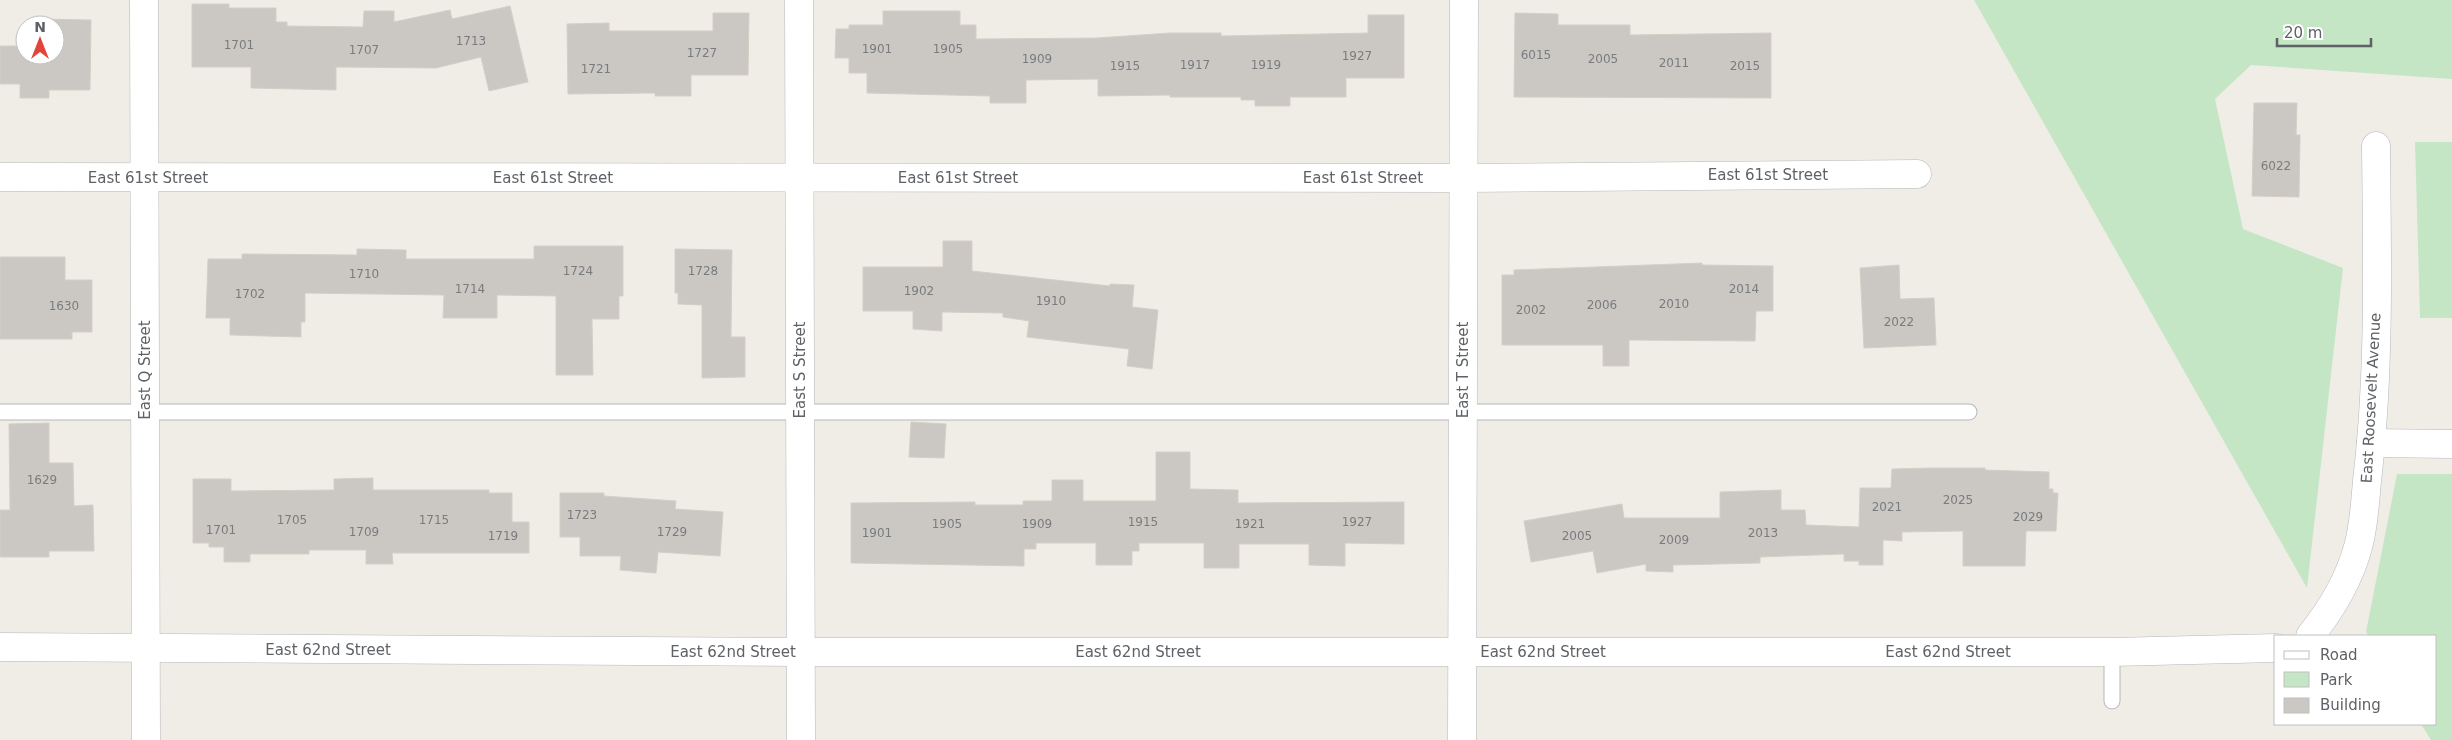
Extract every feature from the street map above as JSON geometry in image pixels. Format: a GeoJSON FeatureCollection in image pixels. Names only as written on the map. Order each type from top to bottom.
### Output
{"type":"FeatureCollection","features":[{"type":"Feature","properties":{"kind":"street","name":"East Q Street"},"geometry":{"type":"LineString","coordinates":[[144,0],[146,740]]}},
{"type":"Feature","properties":{"kind":"street","name":"East S Street"},"geometry":{"type":"LineString","coordinates":[[799,0],[802,740]]}},
{"type":"Feature","properties":{"kind":"street","name":"East T Street"},"geometry":{"type":"LineString","coordinates":[[1462,740],[1464,0]]}},
{"type":"Feature","properties":{"kind":"street","name":"East Roosevelt Avenue"},"geometry":{"type":"LineString","coordinates":[[2311,635],[2324,619],[2344,584],[2358,546],[2371,443],[2377,272],[2376,146]]}},
{"type":"Feature","properties":{"kind":"street","name":"East 61st Street"},"geometry":{"type":"LineString","coordinates":[[0,177],[1464,178],[1916,174]]}},
{"type":"Feature","properties":{"kind":"street"},"geometry":{"type":"LineString","coordinates":[[2371,443],[2452,444]]}},
{"type":"Feature","properties":{"kind":"street","name":"East 62nd Street"},"geometry":{"type":"LineString","coordinates":[[0,647],[801,652],[2112,652],[2274,648]]}},
{"type":"Feature","properties":{"kind":"lane"},"geometry":{"type":"LineString","coordinates":[[0,412],[145,414],[800,412],[1463,414],[1969,412]]}},
{"type":"Feature","properties":{"kind":"lane"},"geometry":{"type":"LineString","coordinates":[[2112,652],[2112,701]]}},
{"type":"Feature","properties":{"kind":"green space"},"geometry":{"type":"Polygon","coordinates":[[[1974,0],[2452,0],[2452,79],[2251,65],[2215,99],[2243,229],[2343,268],[2307,588],[1974,0]]]}},
{"type":"Feature","properties":{"kind":"green space"},"geometry":{"type":"Polygon","coordinates":[[[2415,142],[2452,142],[2452,318],[2420,318],[2415,142]]]}},
{"type":"Feature","properties":{"kind":"green space"},"geometry":{"type":"Polygon","coordinates":[[[2397,474],[2452,474],[2452,740],[2431,740],[2422,725],[2437,725],[2437,635],[2368,635],[2366,632],[2397,474]]]}},
{"type":"Feature","properties":{"kind":"building"},"geometry":{"type":"Polygon","coordinates":[[[192,4],[229,4],[229,8],[276,8],[276,22],[287,22],[287,26],[363,27],[364,11],[394,11],[394,22],[450,10],[452,19],[510,6],[528,82],[489,91],[481,57],[436,68],[336,67],[336,90],[251,88],[251,67],[192,67],[192,4]]]}},
{"type":"Feature","properties":{"kind":"building"},"geometry":{"type":"Polygon","coordinates":[[[883,11],[960,11],[960,25],[976,25],[976,39],[1097,38],[1170,33],[1221,33],[1221,36],[1368,33],[1368,15],[1404,15],[1404,78],[1346,78],[1346,97],[1290,97],[1290,106],[1255,106],[1255,100],[1241,100],[1241,97],[1170,97],[1170,95],[1098,96],[1098,79],[1026,80],[1026,103],[990,103],[990,96],[867,93],[867,73],[849,73],[849,58],[835,58],[836,29],[849,29],[849,25],[883,25],[883,11]]]}},
{"type":"Feature","properties":{"kind":"building"},"geometry":{"type":"Polygon","coordinates":[[[713,13],[749,13],[748,75],[691,75],[691,96],[655,96],[655,93],[568,94],[567,24],[609,23],[609,31],[713,31],[713,13]]]}},
{"type":"Feature","properties":{"kind":"building"},"geometry":{"type":"Polygon","coordinates":[[[1515,13],[1558,14],[1558,25],[1630,25],[1630,35],[1771,33],[1771,98],[1514,97],[1515,13]]]}},
{"type":"Feature","properties":{"kind":"building"},"geometry":{"type":"Polygon","coordinates":[[[65,19],[91,20],[90,90],[49,90],[49,98],[20,98],[20,84],[0,84],[0,46],[15,46],[15,65],[65,65],[65,19]]]}},
{"type":"Feature","properties":{"kind":"building"},"geometry":{"type":"Polygon","coordinates":[[[2254,103],[2297,103],[2296,135],[2300,135],[2299,197],[2252,196],[2254,103]]]}},
{"type":"Feature","properties":{"kind":"building"},"geometry":{"type":"Polygon","coordinates":[[[943,241],[972,241],[972,271],[1110,286],[1110,284],[1134,285],[1132,307],[1158,310],[1152,369],[1127,366],[1129,349],[1027,337],[1029,321],[1003,317],[1003,313],[942,312],[942,331],[913,329],[913,311],[863,311],[863,267],[943,267],[943,241]]]}},
{"type":"Feature","properties":{"kind":"building"},"geometry":{"type":"Polygon","coordinates":[[[534,246],[623,246],[623,296],[619,296],[619,319],[592,319],[593,375],[556,375],[556,296],[497,295],[497,318],[443,318],[444,295],[305,293],[305,322],[301,322],[301,337],[230,335],[230,318],[206,318],[208,259],[242,259],[242,254],[357,255],[357,249],[406,250],[406,259],[534,259],[534,246]]]}},
{"type":"Feature","properties":{"kind":"building"},"geometry":{"type":"Polygon","coordinates":[[[675,249],[732,250],[731,337],[745,337],[745,377],[702,378],[702,305],[678,304],[678,293],[675,293],[675,249]]]}},
{"type":"Feature","properties":{"kind":"building"},"geometry":{"type":"Polygon","coordinates":[[[0,257],[65,257],[65,280],[92,280],[92,332],[72,332],[72,339],[0,339],[0,257]]]}},
{"type":"Feature","properties":{"kind":"building"},"geometry":{"type":"Polygon","coordinates":[[[1702,263],[1702,265],[1773,266],[1773,311],[1756,311],[1755,341],[1629,340],[1629,366],[1603,366],[1603,345],[1502,345],[1502,275],[1514,275],[1514,270],[1702,263]]]}},
{"type":"Feature","properties":{"kind":"building"},"geometry":{"type":"Polygon","coordinates":[[[1899,265],[1900,299],[1934,298],[1936,345],[1864,348],[1860,268],[1899,265]]]}},
{"type":"Feature","properties":{"kind":"building"},"geometry":{"type":"Polygon","coordinates":[[[911,422],[946,424],[944,458],[909,457],[911,422]]]}},
{"type":"Feature","properties":{"kind":"building"},"geometry":{"type":"Polygon","coordinates":[[[49,423],[49,463],[73,463],[74,506],[93,505],[94,551],[49,551],[49,557],[0,557],[0,510],[10,510],[9,424],[49,423]]]}},
{"type":"Feature","properties":{"kind":"building"},"geometry":{"type":"Polygon","coordinates":[[[1156,452],[1190,452],[1190,489],[1238,490],[1238,503],[1404,502],[1404,544],[1345,543],[1345,566],[1309,565],[1309,544],[1239,544],[1239,568],[1204,568],[1204,543],[1139,543],[1139,551],[1132,551],[1132,565],[1096,565],[1096,543],[1036,543],[1036,549],[1024,549],[1024,566],[851,563],[851,503],[975,502],[975,505],[1023,505],[1023,501],[1052,501],[1052,480],[1083,480],[1083,501],[1156,501],[1156,452]]]}},
{"type":"Feature","properties":{"kind":"building"},"geometry":{"type":"Polygon","coordinates":[[[1985,468],[1985,470],[2049,472],[2049,489],[2053,489],[2053,493],[2058,493],[2056,531],[2026,531],[2025,566],[1963,566],[1963,531],[1902,532],[1902,541],[1883,540],[1883,565],[1859,565],[1859,561],[1844,561],[1844,554],[1760,557],[1760,563],[1673,565],[1673,572],[1646,571],[1646,564],[1597,573],[1593,551],[1531,562],[1524,521],[1622,504],[1624,518],[1720,518],[1720,492],[1781,490],[1781,510],[1805,510],[1806,525],[1859,527],[1860,488],[1891,488],[1892,469],[1985,468]]]}},
{"type":"Feature","properties":{"kind":"building"},"geometry":{"type":"Polygon","coordinates":[[[373,478],[373,490],[489,490],[489,493],[512,493],[512,522],[529,522],[529,553],[392,553],[393,564],[366,564],[366,550],[309,550],[309,554],[250,554],[250,562],[224,562],[224,547],[209,547],[209,543],[193,543],[193,479],[231,479],[231,491],[334,490],[334,479],[373,478]]]}},
{"type":"Feature","properties":{"kind":"building"},"geometry":{"type":"Polygon","coordinates":[[[560,493],[604,493],[604,496],[676,501],[675,509],[723,512],[720,556],[658,552],[656,573],[620,570],[621,556],[580,556],[580,537],[560,537],[560,493]]]}}]}
